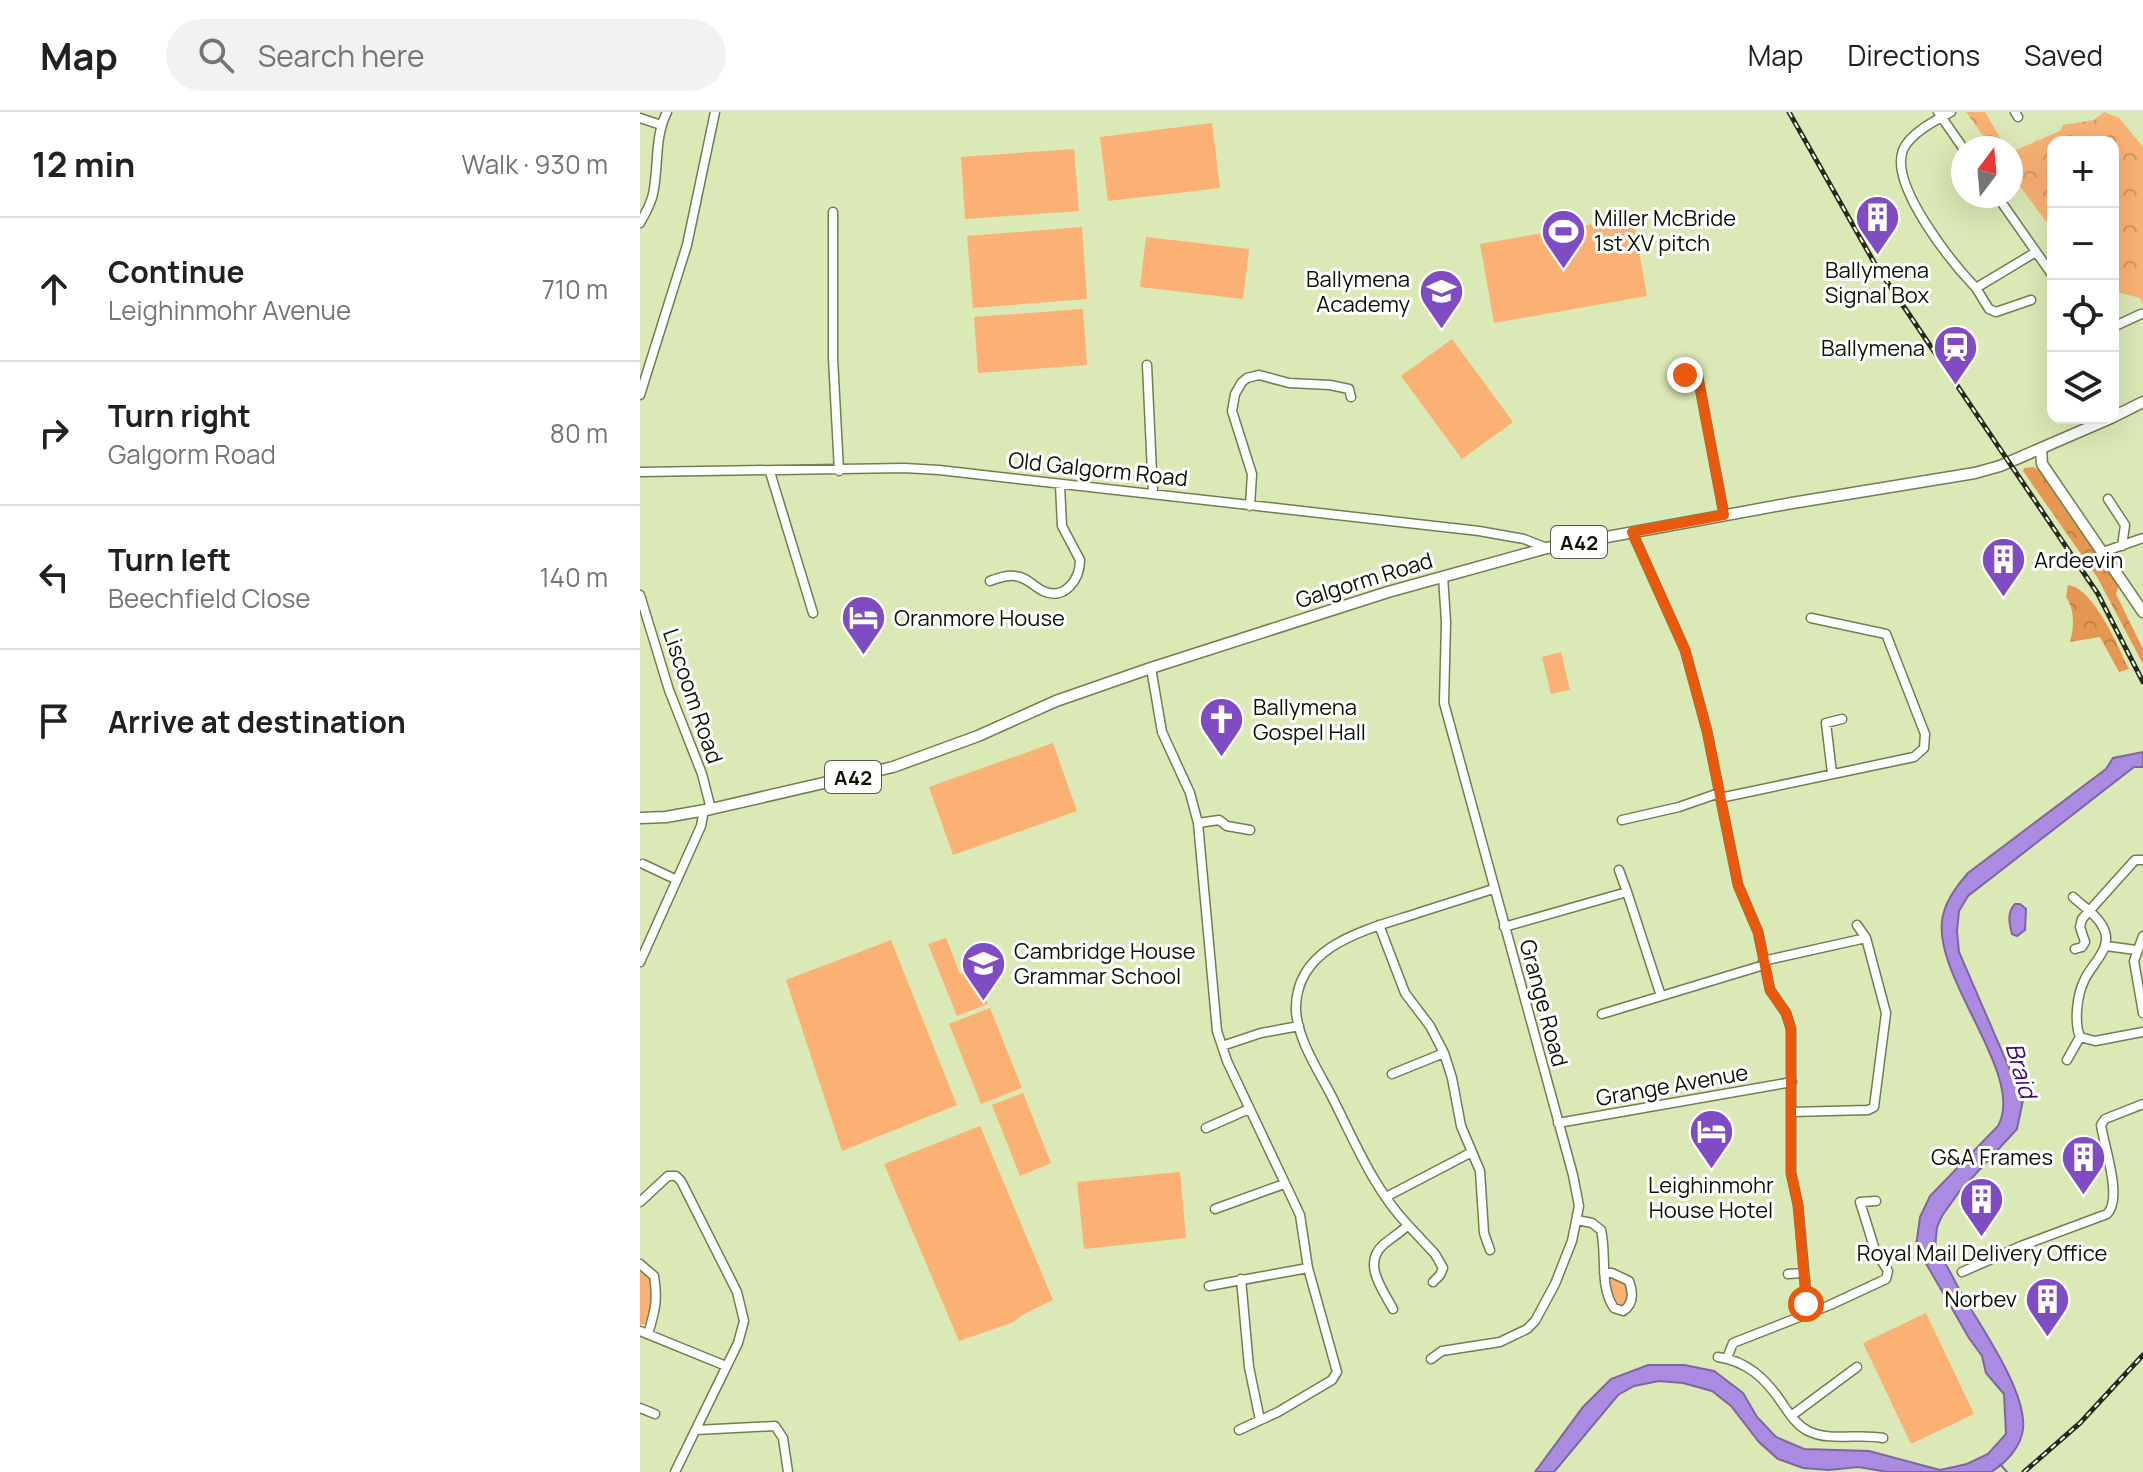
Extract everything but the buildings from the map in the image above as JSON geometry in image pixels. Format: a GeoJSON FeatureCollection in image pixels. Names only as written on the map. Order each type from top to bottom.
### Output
{"type":"FeatureCollection","features":[{"type":"Feature","properties":{"kind":"main road","name":"Galgorm Road"},"geometry":{"type":"LineString","coordinates":[[2119,412],[2143,402]]}},
{"type":"Feature","properties":{"kind":"main road","name":"Galgorm Road"},"geometry":{"type":"LineString","coordinates":[[640,818],[708,810],[893,767],[978,736],[1056,701],[1151,668],[1443,576],[1547,548],[1965,475],[2000,466],[2092,424]]}},
{"type":"Feature","properties":{"kind":"main road"},"geometry":{"type":"LineString","coordinates":[[2041,449],[2042,464]]}},
{"type":"Feature","properties":{"kind":"main road"},"geometry":{"type":"LineString","coordinates":[[2026,455],[2042,464],[2143,612]]}},
{"type":"Feature","properties":{"kind":"street"},"geometry":{"type":"LineString","coordinates":[[641,219],[653,192],[661,125],[667,112]]}},
{"type":"Feature","properties":{"kind":"street"},"geometry":{"type":"LineString","coordinates":[[640,395],[687,245],[715,112]]}},
{"type":"Feature","properties":{"kind":"street"},"geometry":{"type":"LineString","coordinates":[[1951,112],[1940,115],[1908,141],[1903,151],[1902,168],[1912,200],[1989,309],[2003,311],[2031,300]]}},
{"type":"Feature","properties":{"kind":"street"},"geometry":{"type":"LineString","coordinates":[[1940,115],[1955,136]]}},
{"type":"Feature","properties":{"kind":"street"},"geometry":{"type":"LineString","coordinates":[[640,118],[661,125]]}},
{"type":"Feature","properties":{"kind":"street"},"geometry":{"type":"LineString","coordinates":[[2005,208],[2047,268]]}},
{"type":"Feature","properties":{"kind":"street"},"geometry":{"type":"LineString","coordinates":[[833,212],[833,358],[839,471]]}},
{"type":"Feature","properties":{"kind":"street"},"geometry":{"type":"LineString","coordinates":[[1976,288],[2036,252]]}},
{"type":"Feature","properties":{"kind":"street"},"geometry":{"type":"LineString","coordinates":[[2119,324],[2141,314]]}},
{"type":"Feature","properties":{"kind":"street"},"geometry":{"type":"LineString","coordinates":[[1147,365],[1153,493]]}},
{"type":"Feature","properties":{"kind":"street"},"geometry":{"type":"LineString","coordinates":[[1685,375],[1697,372],[1724,515]]}},
{"type":"Feature","properties":{"kind":"street"},"geometry":{"type":"LineString","coordinates":[[1250,506],[1252,474],[1232,411],[1235,394],[1242,382],[1259,375],[1289,383],[1349,389],[1351,397]]}},
{"type":"Feature","properties":{"kind":"street","name":"Old Galgorm Road"},"geometry":{"type":"LineString","coordinates":[[640,472],[904,468],[984,474],[1479,531],[1524,539],[1547,548]]}},
{"type":"Feature","properties":{"kind":"street"},"geometry":{"type":"LineString","coordinates":[[770,472],[813,613]]}},
{"type":"Feature","properties":{"kind":"street"},"geometry":{"type":"LineString","coordinates":[[990,581],[1018,576],[1043,591],[1054,593],[1065,591],[1076,580],[1080,560],[1062,526],[1060,485]]}},
{"type":"Feature","properties":{"kind":"street"},"geometry":{"type":"LineString","coordinates":[[2108,499],[2125,525],[2122,546]]}},
{"type":"Feature","properties":{"kind":"street"},"geometry":{"type":"LineString","coordinates":[[1632,532],[1685,650],[1704,719],[1738,885],[1758,932],[1770,990],[1786,1013],[1791,1029],[1791,1173],[1798,1205],[1808,1314]]}},
{"type":"Feature","properties":{"kind":"street"},"geometry":{"type":"LineString","coordinates":[[2103,552],[2143,538]]}},
{"type":"Feature","properties":{"kind":"street","name":"Grange Road"},"geometry":{"type":"LineString","coordinates":[[1431,1359],[1442,1351],[1500,1342],[1527,1329],[1535,1321],[1555,1284],[1577,1220],[1578,1194],[1444,703],[1446,622],[1443,576]]}},
{"type":"Feature","properties":{"kind":"street","name":"Liscoom Road"},"geometry":{"type":"LineString","coordinates":[[640,595],[669,690],[702,774],[708,810]]}},
{"type":"Feature","properties":{"kind":"street"},"geometry":{"type":"LineString","coordinates":[[1622,820],[1921,753],[1926,740],[1886,634],[1811,618]]}},
{"type":"Feature","properties":{"kind":"street"},"geometry":{"type":"LineString","coordinates":[[1151,668],[1162,732],[1190,793],[1198,823],[1217,1031],[1249,1109],[1300,1215],[1308,1268],[1337,1372],[1332,1380],[1239,1430]]}},
{"type":"Feature","properties":{"kind":"street"},"geometry":{"type":"LineString","coordinates":[[1832,773],[1826,723],[1842,719]]}},
{"type":"Feature","properties":{"kind":"street"},"geometry":{"type":"LineString","coordinates":[[640,962],[708,810]]}},
{"type":"Feature","properties":{"kind":"street"},"geometry":{"type":"LineString","coordinates":[[1198,823],[1219,820],[1227,826],[1250,830]]}},
{"type":"Feature","properties":{"kind":"street"},"geometry":{"type":"LineString","coordinates":[[2075,949],[2085,942],[2080,927],[2082,919],[2135,860],[2142,857]]}},
{"type":"Feature","properties":{"kind":"street"},"geometry":{"type":"LineString","coordinates":[[643,864],[677,880]]}},
{"type":"Feature","properties":{"kind":"street"},"geometry":{"type":"LineString","coordinates":[[1619,870],[1661,996]]}},
{"type":"Feature","properties":{"kind":"street"},"geometry":{"type":"LineString","coordinates":[[1433,1282],[1443,1268],[1435,1254],[1386,1197],[1333,1100],[1299,1026],[1297,998],[1305,974],[1334,944],[1379,925],[1493,889]]}},
{"type":"Feature","properties":{"kind":"street"},"geometry":{"type":"LineString","coordinates":[[1504,927],[1627,892]]}},
{"type":"Feature","properties":{"kind":"street"},"geometry":{"type":"LineString","coordinates":[[2067,1060],[2080,1037],[2081,986],[2106,946],[2104,930],[2073,897]]}},
{"type":"Feature","properties":{"kind":"street"},"geometry":{"type":"LineString","coordinates":[[1379,925],[1405,993],[1430,1026],[1444,1053],[1461,1126],[1481,1178],[1484,1233],[1490,1250]]}},
{"type":"Feature","properties":{"kind":"street"},"geometry":{"type":"LineString","coordinates":[[1791,1112],[1868,1110],[1876,1104],[1886,1013],[1866,938],[1857,925]]}},
{"type":"Feature","properties":{"kind":"street"},"geometry":{"type":"LineString","coordinates":[[2143,936],[2136,950],[2134,969],[2143,1013]]}},
{"type":"Feature","properties":{"kind":"street"},"geometry":{"type":"LineString","coordinates":[[1602,1014],[1763,963],[1866,938]]}},
{"type":"Feature","properties":{"kind":"street"},"geometry":{"type":"LineString","coordinates":[[2106,946],[2136,950]]}},
{"type":"Feature","properties":{"kind":"street"},"geometry":{"type":"LineString","coordinates":[[1222,1046],[1261,1033],[1299,1026]]}},
{"type":"Feature","properties":{"kind":"street"},"geometry":{"type":"LineString","coordinates":[[2080,1037],[2095,1041],[2143,1032]]}},
{"type":"Feature","properties":{"kind":"street"},"geometry":{"type":"LineString","coordinates":[[1392,1074],[1444,1053]]}},
{"type":"Feature","properties":{"kind":"street","name":"Grange Avenue"},"geometry":{"type":"LineString","coordinates":[[1558,1123],[1792,1082]]}},
{"type":"Feature","properties":{"kind":"street"},"geometry":{"type":"LineString","coordinates":[[1962,1272],[2107,1214],[2112,1209],[2114,1193],[2101,1125],[2105,1119],[2143,1104]]}},
{"type":"Feature","properties":{"kind":"street"},"geometry":{"type":"LineString","coordinates":[[1206,1128],[1249,1109]]}},
{"type":"Feature","properties":{"kind":"street"},"geometry":{"type":"LineString","coordinates":[[1386,1197],[1472,1152]]}},
{"type":"Feature","properties":{"kind":"street"},"geometry":{"type":"LineString","coordinates":[[640,1202],[666,1177],[673,1175],[684,1184],[740,1298],[744,1316],[742,1331],[675,1472]]}},
{"type":"Feature","properties":{"kind":"street"},"geometry":{"type":"LineString","coordinates":[[1215,1209],[1284,1184]]}},
{"type":"Feature","properties":{"kind":"street"},"geometry":{"type":"LineString","coordinates":[[1876,1201],[1860,1202],[1861,1212],[1888,1277],[1808,1314],[1733,1343],[1722,1357],[1751,1368],[1765,1380],[1791,1416],[1809,1431],[1831,1437],[1869,1435],[1883,1438]]}},
{"type":"Feature","properties":{"kind":"street"},"geometry":{"type":"LineString","coordinates":[[1577,1220],[1592,1223],[1601,1230],[1604,1273],[1611,1305],[1623,1311],[1631,1303],[1629,1281],[1612,1273],[1604,1273]]}},
{"type":"Feature","properties":{"kind":"street"},"geometry":{"type":"LineString","coordinates":[[1393,1309],[1375,1276],[1374,1264],[1380,1247],[1408,1225]]}},
{"type":"Feature","properties":{"kind":"street"},"geometry":{"type":"LineString","coordinates":[[640,1264],[654,1276],[657,1291],[657,1306],[644,1332],[726,1366]]}},
{"type":"Feature","properties":{"kind":"street"},"geometry":{"type":"LineString","coordinates":[[1209,1286],[1308,1268]]}},
{"type":"Feature","properties":{"kind":"street"},"geometry":{"type":"LineString","coordinates":[[1788,1274],[1803,1273]]}},
{"type":"Feature","properties":{"kind":"street"},"geometry":{"type":"LineString","coordinates":[[1241,1279],[1249,1367],[1260,1420]]}},
{"type":"Feature","properties":{"kind":"street"},"geometry":{"type":"LineString","coordinates":[[1791,1416],[1854,1370],[1856,1383]]}},
{"type":"Feature","properties":{"kind":"street"},"geometry":{"type":"LineString","coordinates":[[640,1408],[655,1414]]}},
{"type":"Feature","properties":{"kind":"street"},"geometry":{"type":"LineString","coordinates":[[1869,1435],[1870,1425]]}},
{"type":"Feature","properties":{"kind":"street"},"geometry":{"type":"LineString","coordinates":[[696,1430],[775,1426],[783,1438],[788,1472]]}},
{"type":"Feature","properties":{"kind":"green space"},"geometry":{"type":"Polygon","coordinates":[[[1966,112],[1985,112],[1999,136],[1983,136],[1966,112]]]}},
{"type":"Feature","properties":{"kind":"green space"},"geometry":{"type":"Polygon","coordinates":[[[2104,112],[2119,118],[2143,147],[2143,305],[2140,298],[2119,293],[2119,136],[2048,136],[2060,131],[2063,125],[2094,120],[2104,112]]]}},
{"type":"Feature","properties":{"kind":"green space"},"geometry":{"type":"Polygon","coordinates":[[[1212,123],[1220,188],[1108,201],[1100,137],[1212,123]]]}},
{"type":"Feature","properties":{"kind":"green space"},"geometry":{"type":"Polygon","coordinates":[[[2047,137],[2047,223],[2023,190],[2023,147],[2047,137]]]}},
{"type":"Feature","properties":{"kind":"green space"},"geometry":{"type":"Polygon","coordinates":[[[1074,149],[1079,211],[965,219],[961,157],[1074,149]]]}},
{"type":"Feature","properties":{"kind":"green space","name":"Miller McBride 1st XV pitch"},"geometry":{"type":"Polygon","coordinates":[[[1633,217],[1647,296],[1494,323],[1480,244],[1633,217]]]}},
{"type":"Feature","properties":{"kind":"green space"},"geometry":{"type":"Polygon","coordinates":[[[1082,227],[1087,299],[973,308],[967,236],[1082,227]]]}},
{"type":"Feature","properties":{"kind":"green space"},"geometry":{"type":"Polygon","coordinates":[[[1146,237],[1249,249],[1243,299],[1140,287],[1146,237]]]}},
{"type":"Feature","properties":{"kind":"green space"},"geometry":{"type":"Polygon","coordinates":[[[1083,309],[1087,365],[978,373],[974,317],[1083,309]]]}},
{"type":"Feature","properties":{"kind":"green space"},"geometry":{"type":"Polygon","coordinates":[[[1452,339],[1513,422],[1462,459],[1401,376],[1452,339]]]}},
{"type":"Feature","properties":{"kind":"green space"},"geometry":{"type":"Polygon","coordinates":[[[2024,468],[2039,470],[2119,585],[2116,594],[2143,649],[2143,664],[2097,577],[2023,471],[2024,468]]]}},
{"type":"Feature","properties":{"kind":"green space"},"geometry":{"type":"Polygon","coordinates":[[[2068,585],[2087,596],[2096,607],[2129,669],[2119,672],[2100,637],[2070,642],[2073,619],[2066,597],[2068,585]]]}},
{"type":"Feature","properties":{"kind":"green space"},"geometry":{"type":"Polygon","coordinates":[[[1561,652],[1570,690],[1551,694],[1542,657],[1561,652]]]}},
{"type":"Feature","properties":{"kind":"green space"},"geometry":{"type":"Polygon","coordinates":[[[1053,743],[1077,811],[953,855],[929,787],[1053,743]]]}},
{"type":"Feature","properties":{"kind":"green space"},"geometry":{"type":"Polygon","coordinates":[[[946,938],[960,974],[974,968],[988,1004],[957,1016],[928,944],[946,938]]]}},
{"type":"Feature","properties":{"kind":"green space"},"geometry":{"type":"Polygon","coordinates":[[[891,940],[957,1105],[842,1151],[786,980],[891,940]]]}},
{"type":"Feature","properties":{"kind":"green space"},"geometry":{"type":"Polygon","coordinates":[[[990,1008],[1022,1088],[981,1104],[949,1024],[990,1008]]]}},
{"type":"Feature","properties":{"kind":"green space"},"geometry":{"type":"Polygon","coordinates":[[[1023,1093],[1051,1163],[1020,1176],[992,1105],[1023,1093]]]}},
{"type":"Feature","properties":{"kind":"green space"},"geometry":{"type":"Polygon","coordinates":[[[980,1126],[1053,1300],[1014,1322],[959,1341],[884,1164],[980,1126]]]}},
{"type":"Feature","properties":{"kind":"green space"},"geometry":{"type":"Polygon","coordinates":[[[1180,1172],[1186,1238],[1084,1249],[1077,1182],[1180,1172]]]}},
{"type":"Feature","properties":{"kind":"green space"},"geometry":{"type":"Polygon","coordinates":[[[640,1268],[649,1280],[652,1293],[648,1322],[640,1326],[640,1268]]]}},
{"type":"Feature","properties":{"kind":"green space"},"geometry":{"type":"Polygon","coordinates":[[[1612,1277],[1626,1283],[1629,1289],[1627,1303],[1622,1307],[1613,1301],[1609,1279],[1612,1277]]]}},
{"type":"Feature","properties":{"kind":"green space"},"geometry":{"type":"Polygon","coordinates":[[[1926,1313],[1974,1414],[1911,1444],[1863,1343],[1926,1313]]]}},
{"type":"Feature","properties":{"kind":"shaded area"},"geometry":{"type":"Polygon","coordinates":[[[2143,752],[2143,767],[2134,767],[1968,896],[1959,911],[1959,952],[2023,1100],[2017,1129],[1959,1192],[1942,1216],[1937,1227],[1935,1248],[2001,1360],[2018,1397],[2023,1429],[2012,1454],[1991,1472],[1803,1468],[1778,1459],[1759,1442],[1731,1406],[1712,1391],[1683,1383],[1659,1381],[1634,1386],[1618,1395],[1554,1472],[1535,1472],[1583,1407],[1611,1379],[1648,1365],[1684,1365],[1714,1371],[1743,1393],[1757,1417],[1776,1437],[1804,1449],[1869,1451],[1940,1470],[1967,1464],[1988,1454],[2006,1434],[2004,1394],[1986,1373],[1982,1356],[1916,1246],[1920,1217],[1930,1196],[1998,1126],[2003,1105],[2000,1081],[1991,1055],[1952,971],[1944,945],[1943,914],[1951,896],[1968,873],[2106,769],[2113,758],[2143,752]]]}},
{"type":"Feature","properties":{"kind":"shaded area"},"geometry":{"type":"Polygon","coordinates":[[[2015,904],[2026,909],[2025,930],[2017,936],[2012,934],[2010,922],[2015,904]]]}},
{"type":"Feature","properties":{"kind":"waterway"},"geometry":{"type":"LineString","coordinates":[[2000,1464],[2007,1472]]}},
{"type":"Feature","properties":{"kind":"railway"},"geometry":{"type":"LineString","coordinates":[[1789,112],[1875,264],[2098,594],[2143,682]]}},
{"type":"Feature","properties":{"kind":"railway"},"geometry":{"type":"LineString","coordinates":[[2024,1472],[2080,1423],[2143,1355]]}},
{"type":"Feature","properties":{"kind":"place","name":"Ballymena Signal Box"},"geometry":{"type":"Point","coordinates":[1877,256]}},
{"type":"Feature","properties":{"kind":"place","name":"Miller McBride 1st XV pitch"},"geometry":{"type":"Point","coordinates":[1563,270]}},
{"type":"Feature","properties":{"kind":"place","name":"Ballymena Academy"},"geometry":{"type":"Point","coordinates":[1441,331]}},
{"type":"Feature","properties":{"kind":"place","name":"Ballymena"},"geometry":{"type":"Point","coordinates":[1956,387]}},
{"type":"Feature","properties":{"kind":"place","name":"Ardeevin"},"geometry":{"type":"Point","coordinates":[2003,599]}},
{"type":"Feature","properties":{"kind":"place","name":"Oranmore House"},"geometry":{"type":"Point","coordinates":[863,657]}},
{"type":"Feature","properties":{"kind":"place","name":"Ballymena Gospel Hall"},"geometry":{"type":"Point","coordinates":[1222,759]}},
{"type":"Feature","properties":{"kind":"place","name":"Cambridge House Grammar School"},"geometry":{"type":"Point","coordinates":[983,1003]}},
{"type":"Feature","properties":{"kind":"place","name":"Leighinmohr House Hotel"},"geometry":{"type":"Point","coordinates":[1711,1171]}},
{"type":"Feature","properties":{"kind":"place","name":"G&A Frames"},"geometry":{"type":"Point","coordinates":[2084,1196]}},
{"type":"Feature","properties":{"kind":"place","name":"Royal Mail Delivery Office"},"geometry":{"type":"Point","coordinates":[1982,1239]}},
{"type":"Feature","properties":{"kind":"place","name":"Norbev"},"geometry":{"type":"Point","coordinates":[2048,1338]}},
{"type":"Feature","properties":{"kind":"route"},"geometry":{"type":"LineString","coordinates":[[1685,375],[1697,372],[1724,515],[1632,532],[1685,650],[1707,731],[1738,885],[1758,932],[1770,990],[1786,1013],[1791,1029],[1791,1173],[1798,1205],[1806,1304]]}},
{"type":"Feature","properties":{"kind":"water label","name":"Braid"},"geometry":{"type":"Point","coordinates":[2022,1070]}}]}
